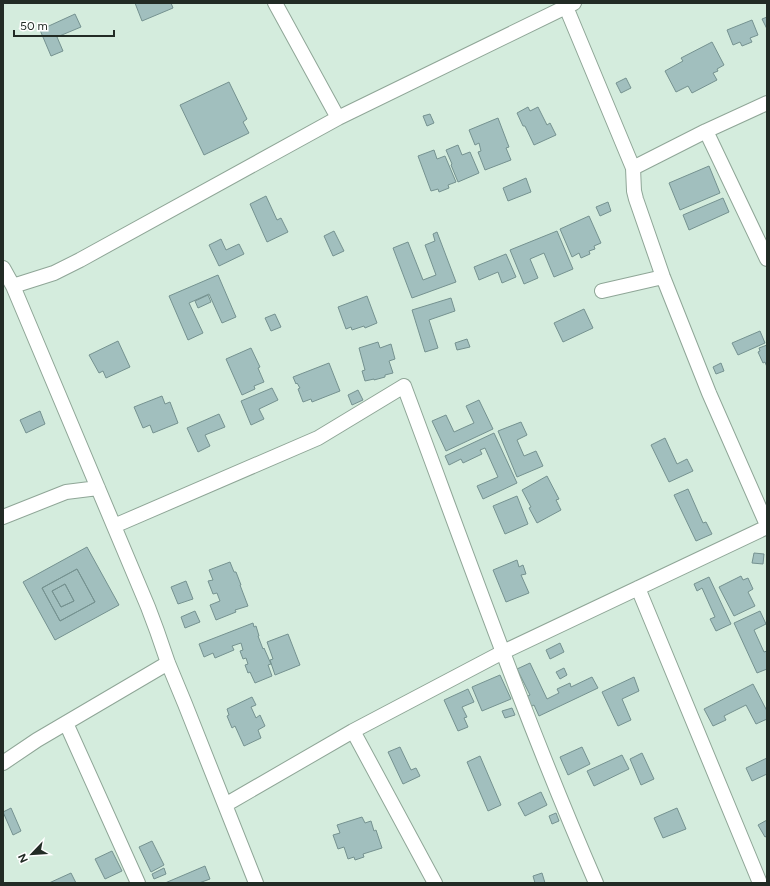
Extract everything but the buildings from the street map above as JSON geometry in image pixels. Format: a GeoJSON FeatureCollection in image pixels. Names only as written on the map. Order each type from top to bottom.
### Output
{"type":"FeatureCollection","features":[{"type":"Feature","properties":{"kind":"street"},"geometry":{"type":"LineString","coordinates":[[274,3],[338,118]]}},
{"type":"Feature","properties":{"kind":"street"},"geometry":{"type":"LineString","coordinates":[[13,286],[54,273],[80,260],[338,118],[570,5],[633,168],[636,200],[663,277],[709,393],[767,526],[503,652],[353,731],[225,805]]}},
{"type":"Feature","properties":{"kind":"street"},"geometry":{"type":"LineString","coordinates":[[633,168],[706,131],[767,103]]}},
{"type":"Feature","properties":{"kind":"street"},"geometry":{"type":"LineString","coordinates":[[706,131],[767,259]]}},
{"type":"Feature","properties":{"kind":"street"},"geometry":{"type":"LineString","coordinates":[[3,268],[13,286],[155,625],[168,664],[256,883]]}},
{"type":"Feature","properties":{"kind":"street"},"geometry":{"type":"LineString","coordinates":[[602,291],[663,277]]}},
{"type":"Feature","properties":{"kind":"street"},"geometry":{"type":"LineString","coordinates":[[114,526],[318,438],[404,386],[503,652],[568,819],[596,883]]}},
{"type":"Feature","properties":{"kind":"street"},"geometry":{"type":"LineString","coordinates":[[3,517],[66,492],[98,488]]}},
{"type":"Feature","properties":{"kind":"street"},"geometry":{"type":"LineString","coordinates":[[638,588],[760,883]]}},
{"type":"Feature","properties":{"kind":"street"},"geometry":{"type":"LineString","coordinates":[[3,762],[37,740],[168,664]]}},
{"type":"Feature","properties":{"kind":"street"},"geometry":{"type":"LineString","coordinates":[[66,723],[138,883]]}},
{"type":"Feature","properties":{"kind":"street"},"geometry":{"type":"LineString","coordinates":[[353,731],[435,883]]}}]}
